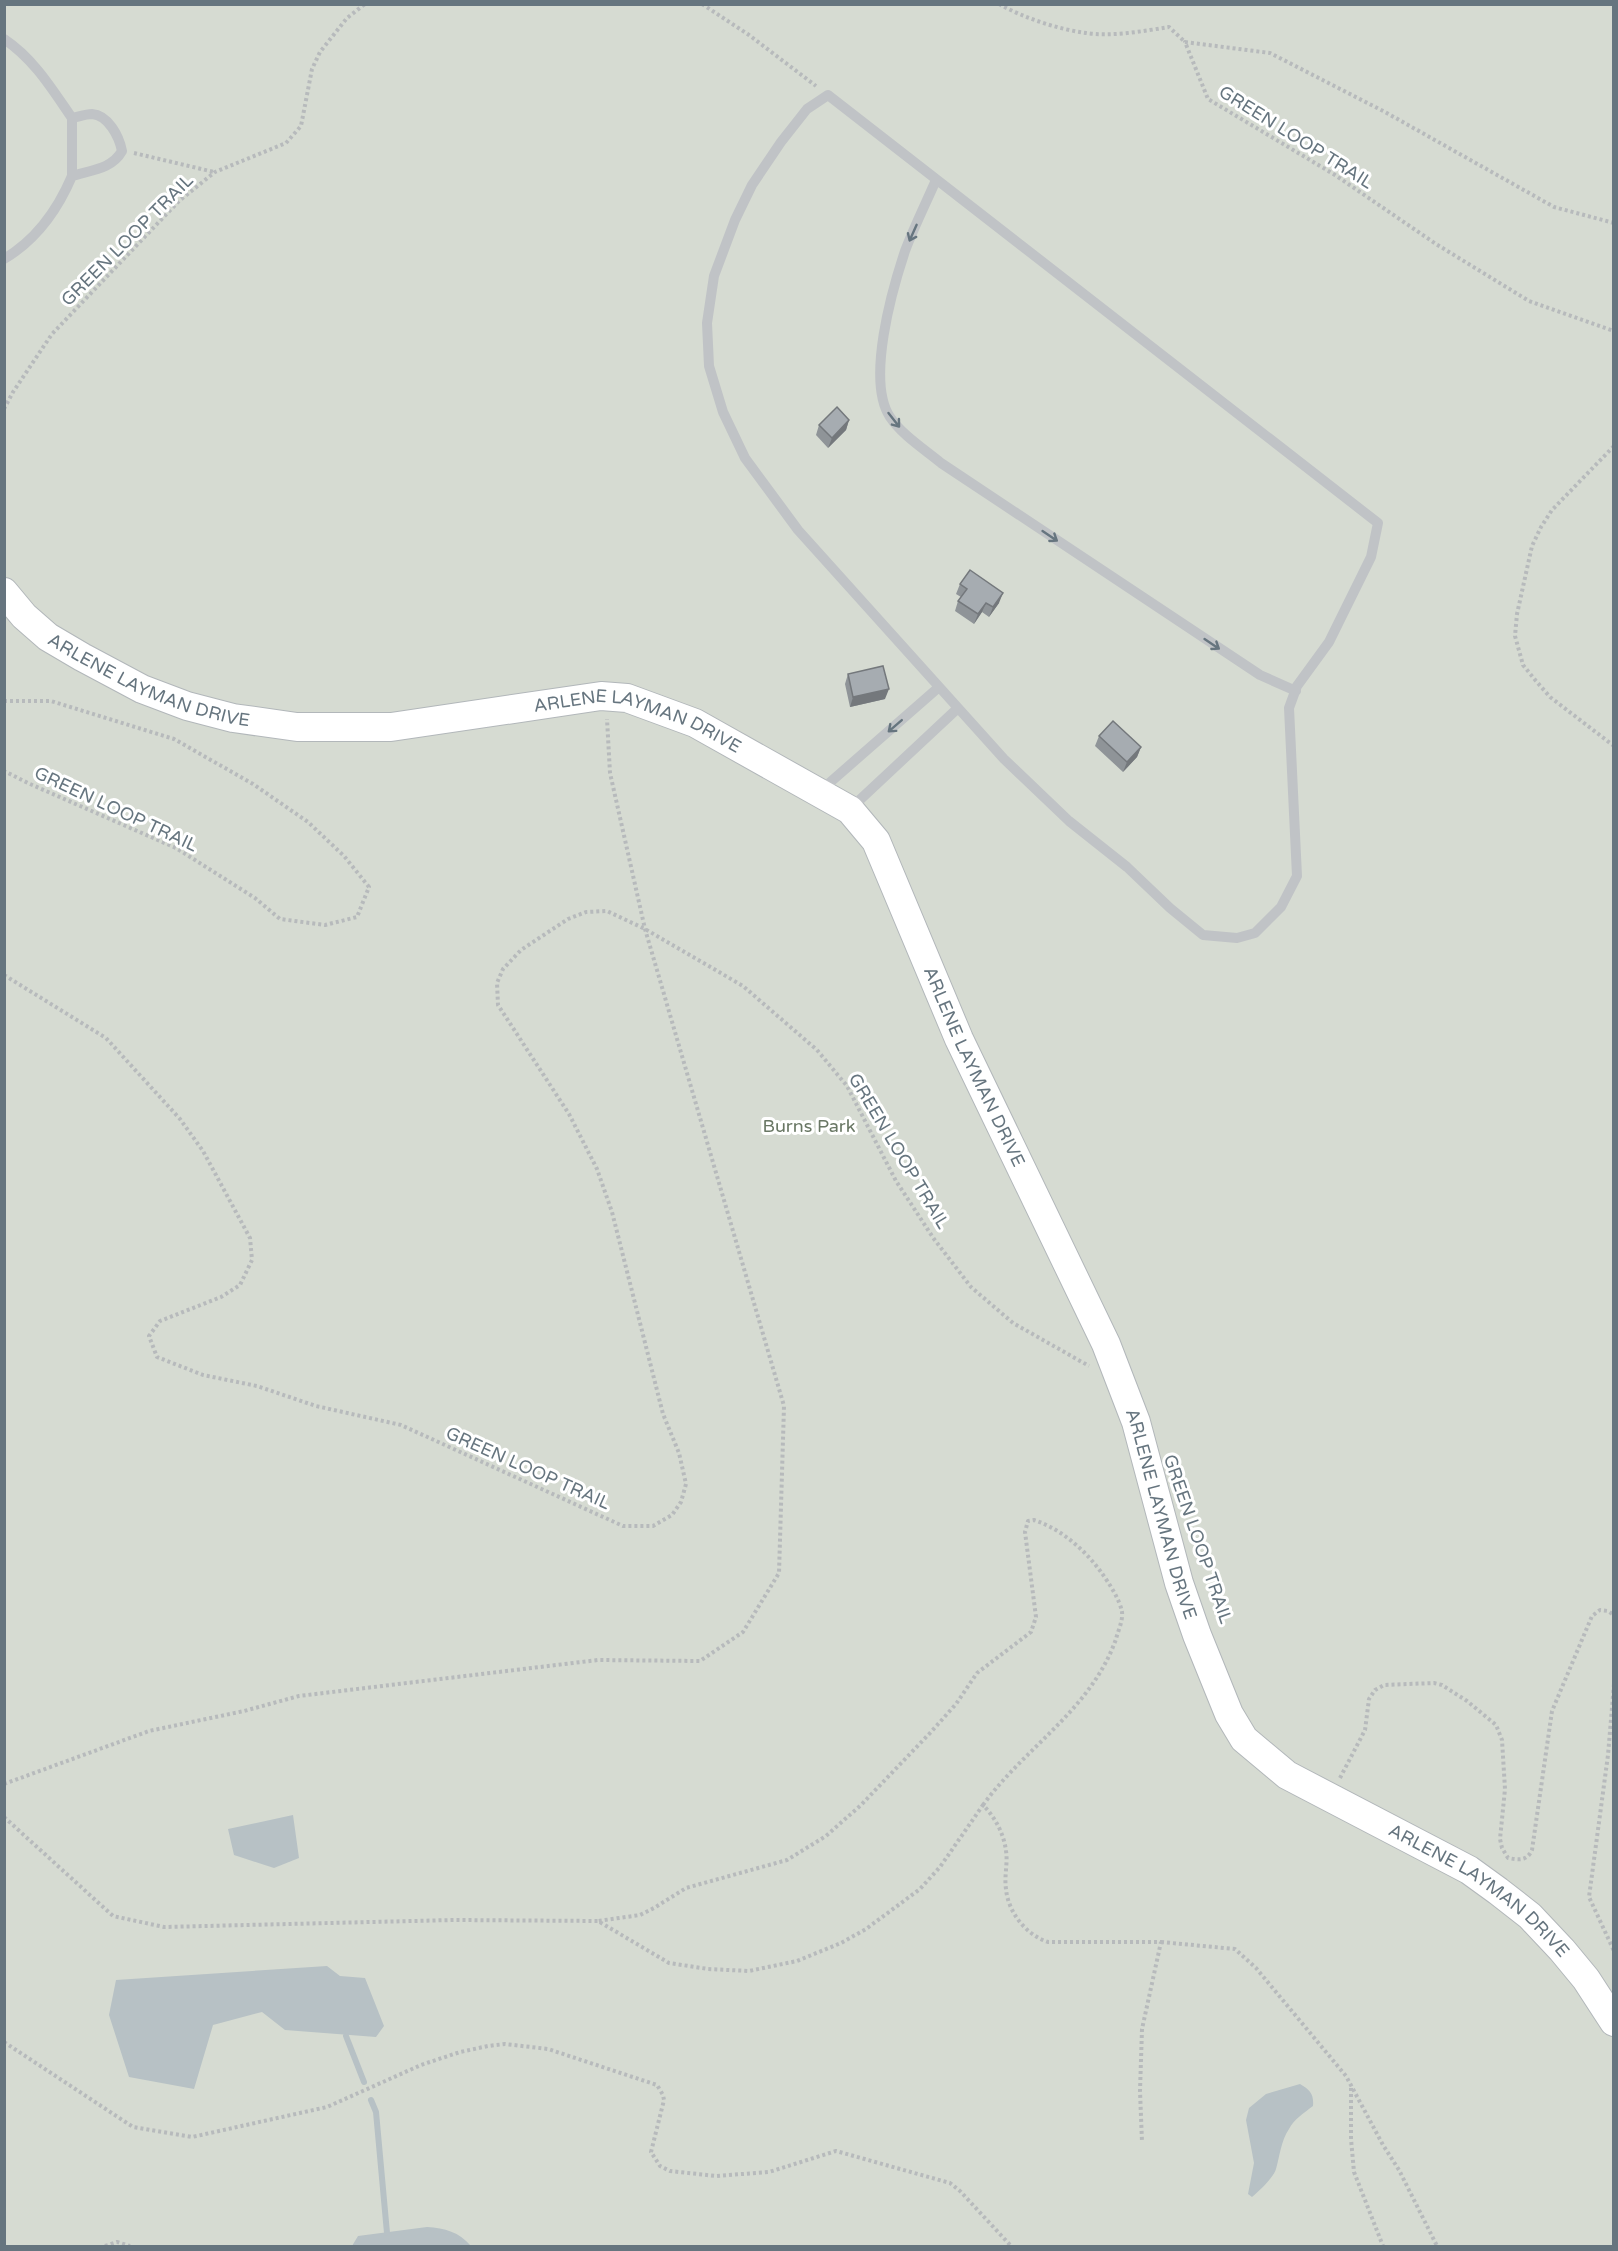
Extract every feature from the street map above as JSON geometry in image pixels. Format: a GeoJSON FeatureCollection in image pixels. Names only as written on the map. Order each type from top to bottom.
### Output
{"type":"FeatureCollection","features":[{"type":"Feature","properties":{"kind":"street","name":"ARLENE LAYMAN DRIVE"},"geometry":{"type":"LineString","coordinates":[[4,592],[24,616],[48,637],[82,657],[142,689],[187,706],[233,718],[297,727],[391,727],[605,697],[627,698],[695,723],[850,810],[876,841],[959,1039],[1106,1344],[1136,1422],[1179,1583],[1197,1635],[1229,1714],[1244,1739],[1287,1775],[1469,1870],[1530,1916],[1586,1979],[1614,2022]]}},
{"type":"Feature","properties":{"kind":"lane"},"geometry":{"type":"LineString","coordinates":[[4,39],[30,60],[72,118],[72,176],[50,218],[32,237],[4,259]]}},
{"type":"Feature","properties":{"kind":"lane"},"geometry":{"type":"LineString","coordinates":[[828,95],[936,180],[1378,523],[1371,557],[1329,642],[1296,691],[1289,708],[1297,876],[1281,907],[1255,933],[1237,938],[1203,935],[1170,908],[1127,867],[1069,821],[1004,759],[798,530],[745,458],[723,412],[709,366],[707,323],[714,276],[735,220],[752,185],[807,109],[828,95]]}},
{"type":"Feature","properties":{"kind":"lane"},"geometry":{"type":"LineString","coordinates":[[72,118],[93,114],[103,118],[117,135],[122,151],[111,165],[72,176]]}},
{"type":"Feature","properties":{"kind":"lane"},"geometry":{"type":"LineString","coordinates":[[936,180],[905,251],[880,352],[880,387],[889,416],[909,437],[941,463],[1260,675],[1296,691]]}},
{"type":"Feature","properties":{"kind":"lane"},"geometry":{"type":"LineString","coordinates":[[819,792],[939,687]]}},
{"type":"Feature","properties":{"kind":"lane"},"geometry":{"type":"LineString","coordinates":[[850,810],[958,708]]}},
{"type":"Feature","properties":{"kind":"path","name":"GREEN LOOP TRAIL"},"geometry":{"type":"LineString","coordinates":[[4,409],[52,334],[179,201],[215,172],[286,143],[301,126],[312,69],[320,52],[347,18],[365,4]]}},
{"type":"Feature","properties":{"kind":"path"},"geometry":{"type":"LineString","coordinates":[[702,4],[749,35],[828,95]]}},
{"type":"Feature","properties":{"kind":"path"},"geometry":{"type":"LineString","coordinates":[[999,4],[1021,16],[1087,33],[1136,32],[1169,27],[1185,42],[1270,53],[1385,112],[1554,207],[1614,223]]}},
{"type":"Feature","properties":{"kind":"path","name":"GREEN LOOP TRAIL"},"geometry":{"type":"LineString","coordinates":[[1185,42],[1208,99],[1335,175],[1436,244],[1529,301],[1614,331]]}},
{"type":"Feature","properties":{"kind":"path"},"geometry":{"type":"LineString","coordinates":[[122,151],[215,172]]}},
{"type":"Feature","properties":{"kind":"path"},"geometry":{"type":"LineString","coordinates":[[1614,446],[1552,510],[1540,527],[1532,546],[1517,614],[1515,636],[1523,665],[1550,697],[1614,746]]}},
{"type":"Feature","properties":{"kind":"path"},"geometry":{"type":"LineString","coordinates":[[4,1784],[149,1731],[299,1696],[598,1660],[700,1661],[742,1632],[779,1573],[784,1406],[645,929],[610,773],[605,697]]}},
{"type":"Feature","properties":{"kind":"path","name":"GREEN LOOP TRAIL"},"geometry":{"type":"LineString","coordinates":[[4,701],[51,701],[174,739],[253,784],[308,822],[344,856],[369,887],[357,917],[325,925],[280,919],[255,898],[176,848],[4,771]]}},
{"type":"Feature","properties":{"kind":"path","name":"GREEN LOOP TRAIL"},"geometry":{"type":"LineString","coordinates":[[4,975],[106,1038],[180,1119],[203,1151],[250,1238],[252,1260],[240,1285],[221,1297],[160,1321],[149,1336],[157,1357],[203,1375],[258,1386],[316,1406],[400,1425],[623,1526],[653,1526],[672,1515],[681,1502],[686,1484],[679,1453],[663,1413],[612,1212],[597,1169],[569,1114],[498,1005],[497,983],[502,969],[521,950],[568,919],[586,912],[607,911],[645,929],[743,986],[817,1050],[847,1086],[902,1191],[934,1239],[971,1287],[1013,1323],[1091,1367]]}},
{"type":"Feature","properties":{"kind":"path"},"geometry":{"type":"LineString","coordinates":[[4,1817],[113,1916],[164,1927],[454,1920],[598,1921],[640,1915],[686,1887],[787,1860],[826,1836],[861,1805],[932,1732],[956,1704],[977,1673],[1031,1632],[1036,1617],[1025,1532],[1028,1521],[1034,1520],[1067,1538],[1095,1563],[1116,1598],[1122,1616],[1111,1653],[1103,1670],[1059,1726],[1007,1775],[936,1872],[920,1889],[866,1929],[841,1943],[797,1961],[749,1971],[708,1970],[669,1963],[598,1921]]}},
{"type":"Feature","properties":{"kind":"path"},"geometry":{"type":"LineString","coordinates":[[1333,1782],[1339,1780],[1344,1773],[1365,1730],[1369,1699],[1375,1690],[1384,1685],[1434,1683],[1442,1685],[1467,1701],[1496,1725],[1502,1740],[1504,1789],[1500,1839],[1502,1848],[1508,1858],[1523,1859],[1529,1856],[1532,1850],[1552,1711],[1592,1616],[1600,1610],[1614,1615]]}},
{"type":"Feature","properties":{"kind":"path"},"geometry":{"type":"LineString","coordinates":[[1614,1684],[1608,1755],[1589,1898],[1614,1951]]}},
{"type":"Feature","properties":{"kind":"path"},"geometry":{"type":"LineString","coordinates":[[983,1805],[994,1816],[1006,1848],[1006,1891],[1014,1916],[1034,1934],[1048,1942],[1161,1942],[1226,1947],[1242,1953],[1339,2065],[1399,2170],[1437,2247]]}},
{"type":"Feature","properties":{"kind":"path"},"geometry":{"type":"LineString","coordinates":[[1142,2142],[1140,2091],[1142,2029],[1161,1942]]}},
{"type":"Feature","properties":{"kind":"path"},"geometry":{"type":"LineString","coordinates":[[4,2042],[133,2127],[192,2137],[327,2107],[421,2065],[460,2052],[506,2044],[537,2046],[657,2085],[661,2089],[664,2100],[651,2152],[660,2166],[670,2171],[716,2176],[756,2174],[836,2151],[950,2183],[1011,2247]]}},
{"type":"Feature","properties":{"kind":"path"},"geometry":{"type":"LineString","coordinates":[[1351,2085],[1351,2139],[1354,2172],[1383,2247]]}},
{"type":"Feature","properties":{"kind":"path"},"geometry":{"type":"LineString","coordinates":[[105,2247],[117,2242],[130,2247]]}},
{"type":"Feature","properties":{"kind":"green space","name":"Burns Park"},"geometry":{"type":"Polygon","coordinates":[[[5,5],[1613,5],[1613,2246],[5,2246],[5,5]]]}},
{"type":"Feature","properties":{"kind":"shaded area"},"geometry":{"type":"Polygon","coordinates":[[[293,1815],[299,1858],[274,1868],[234,1855],[228,1829],[293,1815]]]}},
{"type":"Feature","properties":{"kind":"shaded area"},"geometry":{"type":"Polygon","coordinates":[[[327,1966],[340,1976],[365,1978],[384,2026],[376,2037],[285,2030],[262,2012],[213,2025],[194,2089],[129,2077],[109,2015],[116,1980],[327,1966]]]}},
{"type":"Feature","properties":{"kind":"shaded area"},"geometry":{"type":"Polygon","coordinates":[[[1300,2084],[1311,2093],[1313,2106],[1291,2125],[1282,2143],[1275,2172],[1252,2197],[1248,2194],[1254,2163],[1246,2120],[1249,2108],[1266,2094],[1300,2084]]]}},
{"type":"Feature","properties":{"kind":"shaded area"},"geometry":{"type":"Polygon","coordinates":[[[427,2227],[451,2232],[462,2237],[471,2246],[352,2246],[358,2236],[427,2227]]]}},
{"type":"Feature","properties":{"kind":"building"},"geometry":{"type":"Polygon","coordinates":[[[837,407],[849,420],[832,438],[819,425],[837,407]]]}},
{"type":"Feature","properties":{"kind":"building"},"geometry":{"type":"Polygon","coordinates":[[[970,570],[1003,593],[993,607],[986,603],[978,614],[958,601],[967,589],[960,584],[970,570]]]}},
{"type":"Feature","properties":{"kind":"building"},"geometry":{"type":"Polygon","coordinates":[[[883,666],[889,689],[853,697],[848,674],[883,666]]]}},
{"type":"Feature","properties":{"kind":"building"},"geometry":{"type":"Polygon","coordinates":[[[1113,721],[1141,747],[1127,762],[1099,736],[1113,721]]]}},
{"type":"Feature","properties":{"kind":"waterway"},"geometry":{"type":"LineString","coordinates":[[346,2036],[364,2082]]}},
{"type":"Feature","properties":{"kind":"waterway"},"geometry":{"type":"LineString","coordinates":[[371,2100],[376,2112],[387,2233]]}}]}
